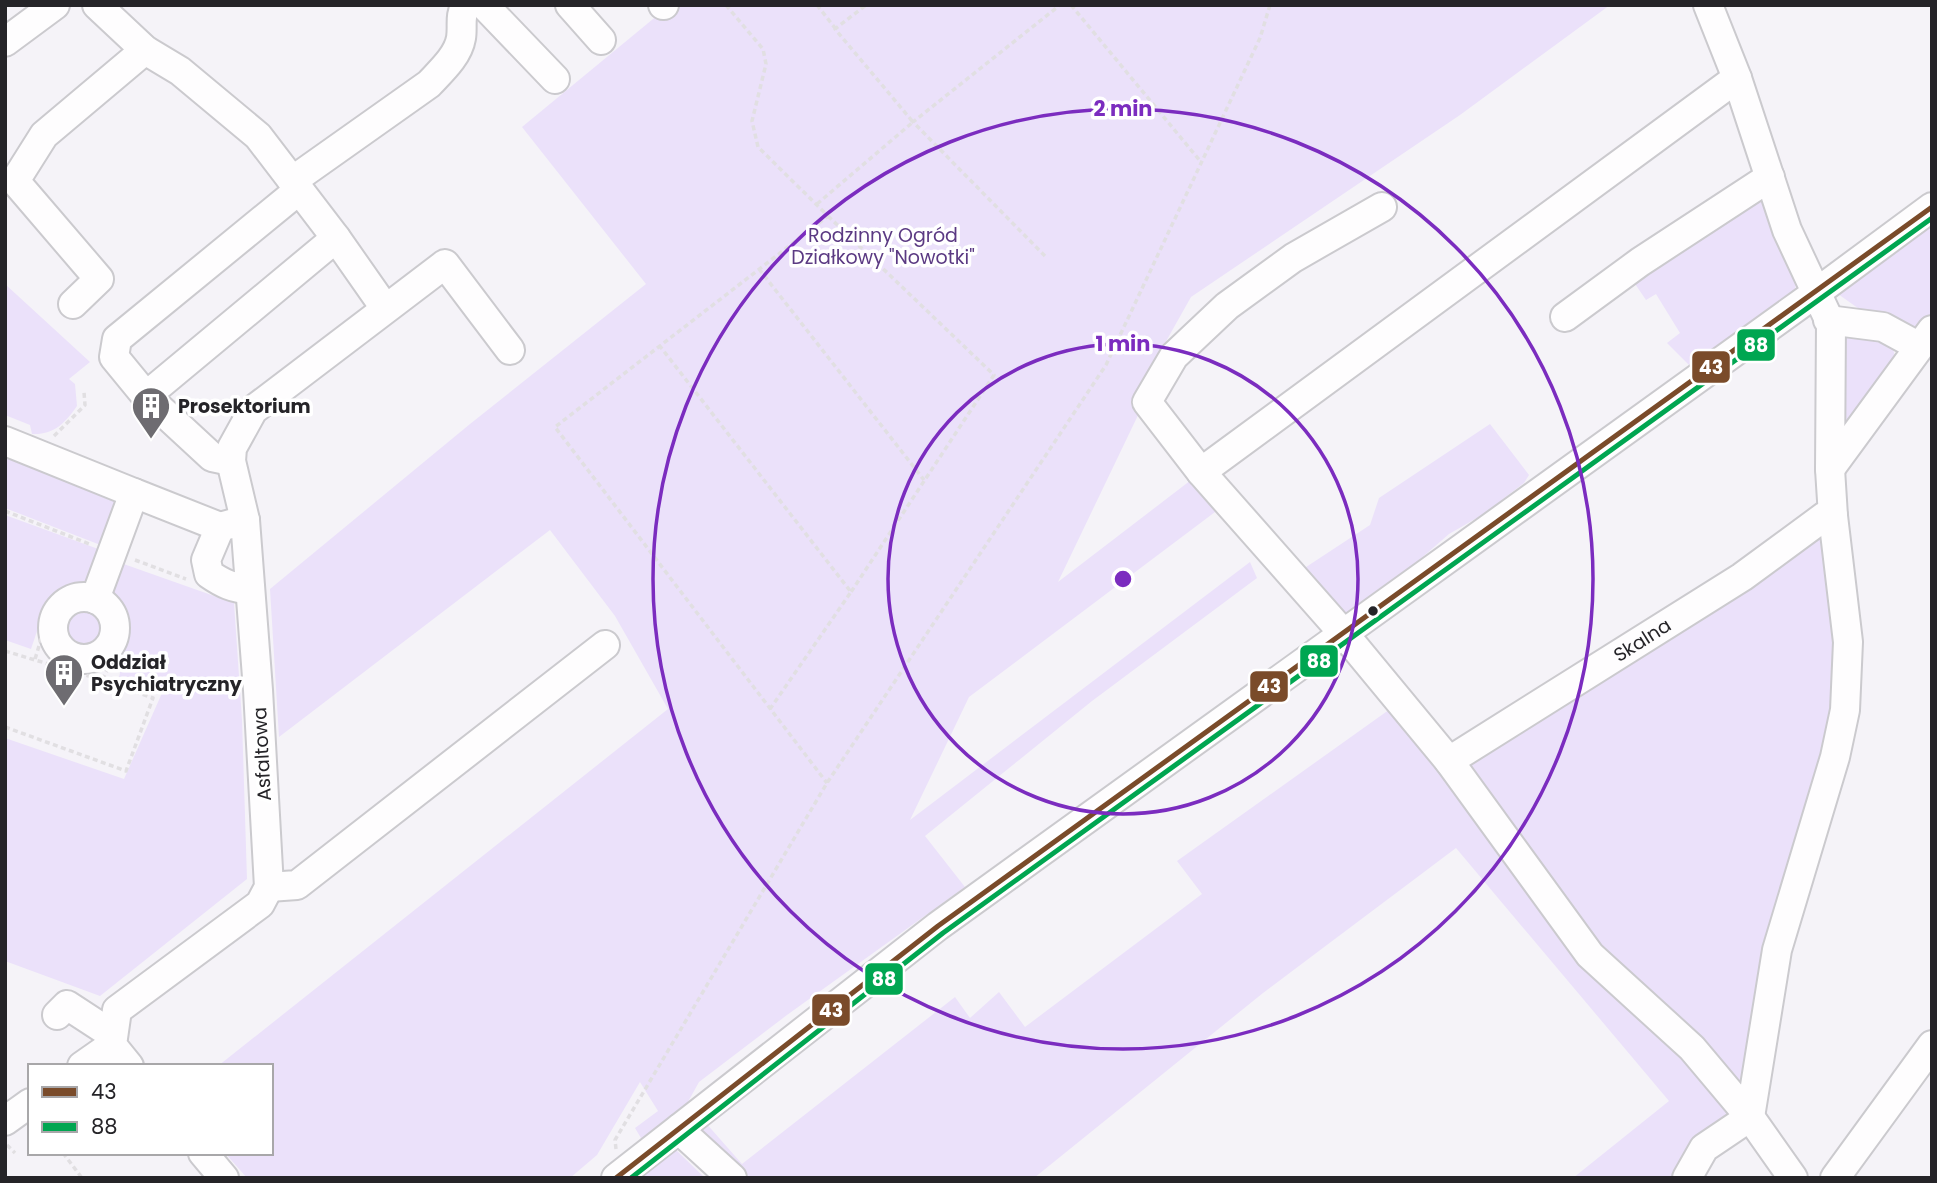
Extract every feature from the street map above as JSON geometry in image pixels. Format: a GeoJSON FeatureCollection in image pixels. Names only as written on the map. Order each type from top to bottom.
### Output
{"type":"FeatureCollection","features":[{"type":"Feature","properties":{"kind":"street"},"geometry":{"type":"LineString","coordinates":[[5,42],[55,5]]}},
{"type":"Feature","properties":{"kind":"street"},"geometry":{"type":"LineString","coordinates":[[97,5],[145,50],[180,71],[258,136],[336,238],[385,308]]}},
{"type":"Feature","properties":{"kind":"street"},"geometry":{"type":"LineString","coordinates":[[466,5],[462,10],[461,40],[448,64],[429,84],[296,185],[117,339],[114,357],[146,396],[212,457],[231,461],[232,448],[253,411],[444,264],[510,350]]}},
{"type":"Feature","properties":{"kind":"street"},"geometry":{"type":"LineString","coordinates":[[484,5],[555,79]]}},
{"type":"Feature","properties":{"kind":"street"},"geometry":{"type":"LineString","coordinates":[[570,5],[601,40]]}},
{"type":"Feature","properties":{"kind":"street"},"geometry":{"type":"LineString","coordinates":[[1687,1178],[1704,1148],[1749,1117],[1777,950],[1835,757],[1845,710],[1849,642],[1833,516],[1830,469],[1831,324],[1787,230],[1737,78],[1708,5]]}},
{"type":"Feature","properties":{"kind":"street"},"geometry":{"type":"LineString","coordinates":[[73,304],[99,279],[15,181],[44,135],[145,50]]}},
{"type":"Feature","properties":{"kind":"street"},"geometry":{"type":"LineString","coordinates":[[1201,472],[1737,78]]}},
{"type":"Feature","properties":{"kind":"street"},"geometry":{"type":"LineString","coordinates":[[1565,317],[1640,262],[1770,177]]}},
{"type":"Feature","properties":{"kind":"street"},"geometry":{"type":"LineString","coordinates":[[1382,207],[1293,258],[1227,306],[1174,356],[1147,402],[1201,472],[1344,634],[1449,761],[1590,955],[1692,1048],[1749,1117],[1793,1178]]}},
{"type":"Feature","properties":{"kind":"street"},"geometry":{"type":"LineString","coordinates":[[617,1177],[938,926],[1932,207]]}},
{"type":"Feature","properties":{"kind":"street"},"geometry":{"type":"LineString","coordinates":[[146,396],[336,238]]}},
{"type":"Feature","properties":{"kind":"street"},"geometry":{"type":"LineString","coordinates":[[1828,320],[1883,327],[1925,338],[1830,469]]}},
{"type":"Feature","properties":{"kind":"street"},"geometry":{"type":"LineString","coordinates":[[5,441],[134,493],[232,523],[206,560],[209,574],[225,584],[250,589]]}},
{"type":"Feature","properties":{"kind":"street","name":"Asfaltowa"},"geometry":{"type":"LineString","coordinates":[[231,461],[232,523],[250,589],[269,887]]}},
{"type":"Feature","properties":{"kind":"street"},"geometry":{"type":"LineString","coordinates":[[96,598],[134,493]]}},
{"type":"Feature","properties":{"kind":"street","name":"Skalna"},"geometry":{"type":"LineString","coordinates":[[1449,761],[1742,577],[1825,516],[1833,516]]}},
{"type":"Feature","properties":{"kind":"street"},"geometry":{"type":"LineString","coordinates":[[118,1049],[117,1010],[260,904],[269,887],[297,885],[604,645]]}},
{"type":"Feature","properties":{"kind":"street"},"geometry":{"type":"LineString","coordinates":[[57,1015],[67,1005],[118,1049]]}},
{"type":"Feature","properties":{"kind":"street"},"geometry":{"type":"LineString","coordinates":[[1835,1178],[1932,1045]]}},
{"type":"Feature","properties":{"kind":"street"},"geometry":{"type":"LineString","coordinates":[[86,1064],[118,1049]]}},
{"type":"Feature","properties":{"kind":"street"},"geometry":{"type":"LineString","coordinates":[[5,1121],[28,1104]]}},
{"type":"Feature","properties":{"kind":"street"},"geometry":{"type":"LineString","coordinates":[[680,1128],[732,1178]]}},
{"type":"Feature","properties":{"kind":"street"},"geometry":{"type":"LineString","coordinates":[[205,1155],[224,1178]]}},
{"type":"Feature","properties":{"kind":"path"},"geometry":{"type":"LineString","coordinates":[[726,5],[763,49],[766,64],[752,121],[758,147],[994,375],[851,592],[770,709]]}},
{"type":"Feature","properties":{"kind":"path"},"geometry":{"type":"LineString","coordinates":[[817,5],[913,122],[1045,256]]}},
{"type":"Feature","properties":{"kind":"path"},"geometry":{"type":"LineString","coordinates":[[835,29],[866,5]]}},
{"type":"Feature","properties":{"kind":"path"},"geometry":{"type":"LineString","coordinates":[[817,204],[913,122],[1060,5]]}},
{"type":"Feature","properties":{"kind":"path"},"geometry":{"type":"LineString","coordinates":[[1071,5],[1201,162]]}},
{"type":"Feature","properties":{"kind":"path"},"geometry":{"type":"LineString","coordinates":[[617,1177],[615,1140],[827,783],[1106,365],[1260,38],[1270,5]]}},
{"type":"Feature","properties":{"kind":"path"},"geometry":{"type":"LineString","coordinates":[[827,783],[555,426],[828,216]]}},
{"type":"Feature","properties":{"kind":"path"},"geometry":{"type":"LineString","coordinates":[[759,269],[924,480]]}},
{"type":"Feature","properties":{"kind":"path"},"geometry":{"type":"LineString","coordinates":[[659,345],[851,592]]}},
{"type":"Feature","properties":{"kind":"path"},"geometry":{"type":"LineString","coordinates":[[50,438],[58,434],[85,405],[83,392]]}},
{"type":"Feature","properties":{"kind":"path"},"geometry":{"type":"LineString","coordinates":[[5,511],[186,579]]}},
{"type":"Feature","properties":{"kind":"path"},"geometry":{"type":"LineString","coordinates":[[35,659],[55,603],[70,592],[96,598],[123,623],[121,639],[102,680]]}},
{"type":"Feature","properties":{"kind":"path"},"geometry":{"type":"LineString","coordinates":[[5,651],[153,698],[126,771],[5,727]]}},
{"type":"Feature","properties":{"kind":"path"},"geometry":{"type":"LineString","coordinates":[[5,1146],[8,1144],[15,1153]]}},
{"type":"Feature","properties":{"kind":"path"},"geometry":{"type":"LineString","coordinates":[[65,1155],[82,1178]]}},
{"type":"Feature","properties":{"kind":"green space","name":"Rodzinny Ogród Działkowy \"Nowotki\""},"geometry":{"type":"Polygon","coordinates":[[[670,5],[1610,5],[1460,115],[1191,297],[1142,384],[1141,409],[1058,582],[1195,477],[1223,506],[969,697],[910,820],[1250,562],[1257,578],[1092,701],[925,836],[965,887],[699,1082],[668,1138],[677,1151],[705,1178],[617,1178],[641,1138],[635,1128],[658,1111],[640,1082],[597,1155],[570,1178],[247,1178],[227,1155],[273,1155],[273,1064],[221,1064],[668,709],[615,616],[550,530],[279,737],[270,589],[470,424],[646,284],[522,127],[670,5]]]}},
{"type":"Feature","properties":{"kind":"green space"},"geometry":{"type":"Polygon","coordinates":[[[1758,198],[1769,207],[1798,276],[1794,293],[1689,365],[1667,343],[1680,333],[1656,294],[1646,300],[1629,275],[1758,198]]]}},
{"type":"Feature","properties":{"kind":"green space"},"geometry":{"type":"Polygon","coordinates":[[[1932,222],[1932,322],[1912,335],[1872,318],[1838,294],[1932,222]]]}},
{"type":"Feature","properties":{"kind":"green space"},"geometry":{"type":"Polygon","coordinates":[[[5,284],[90,362],[69,379],[75,384],[77,406],[63,423],[40,434],[32,434],[30,425],[5,415],[5,284]]]}},
{"type":"Feature","properties":{"kind":"green space"},"geometry":{"type":"Polygon","coordinates":[[[1864,331],[1893,348],[1896,362],[1851,424],[1840,421],[1839,354],[1847,334],[1864,331]]]}},
{"type":"Feature","properties":{"kind":"green space"},"geometry":{"type":"Polygon","coordinates":[[[1490,424],[1529,475],[1524,483],[1482,515],[1449,534],[1418,561],[1339,618],[1297,573],[1370,525],[1379,498],[1490,424]]]}},
{"type":"Feature","properties":{"kind":"green space"},"geometry":{"type":"Polygon","coordinates":[[[9,457],[117,501],[103,546],[5,508],[5,458],[9,457]]]}},
{"type":"Feature","properties":{"kind":"green space"},"geometry":{"type":"Polygon","coordinates":[[[1829,514],[1841,685],[1745,1091],[1601,952],[1458,762],[1829,514]]]}},
{"type":"Feature","properties":{"kind":"green space"},"geometry":{"type":"Polygon","coordinates":[[[5,515],[101,550],[87,582],[61,594],[50,605],[31,649],[5,640],[5,515]]]}},
{"type":"Feature","properties":{"kind":"green space"},"geometry":{"type":"Polygon","coordinates":[[[118,562],[234,603],[242,720],[247,879],[100,996],[5,961],[5,738],[124,779],[162,693],[119,678],[128,630],[110,587],[118,562]]]}},
{"type":"Feature","properties":{"kind":"green space"},"geometry":{"type":"Polygon","coordinates":[[[85,602],[102,610],[110,627],[102,644],[85,652],[68,644],[60,627],[68,610],[85,602]]]}},
{"type":"Feature","properties":{"kind":"green space"},"geometry":{"type":"Polygon","coordinates":[[[1393,707],[1663,1029],[1733,1117],[1680,1178],[1573,1178],[1669,1101],[1456,848],[1263,993],[1034,1178],[751,1178],[698,1132],[705,1122],[742,1164],[955,997],[970,1018],[999,992],[1025,1027],[1202,894],[1177,861],[1393,707]]]}},
{"type":"Feature","properties":{"kind":"transit line","name":"43"},"geometry":{"type":"LineString","coordinates":[[616,1178],[938,926],[1932,207]]}},
{"type":"Feature","properties":{"kind":"transit line","name":"88"},"geometry":{"type":"LineString","coordinates":[[631,1178],[943,933],[1932,218]]}},
{"type":"Feature","properties":{"kind":"place","name":"Prosektorium"},"geometry":{"type":"Point","coordinates":[151,440]}},
{"type":"Feature","properties":{"kind":"place","name":"Oddział Psychiatryczny"},"geometry":{"type":"Point","coordinates":[64,707]}}]}
